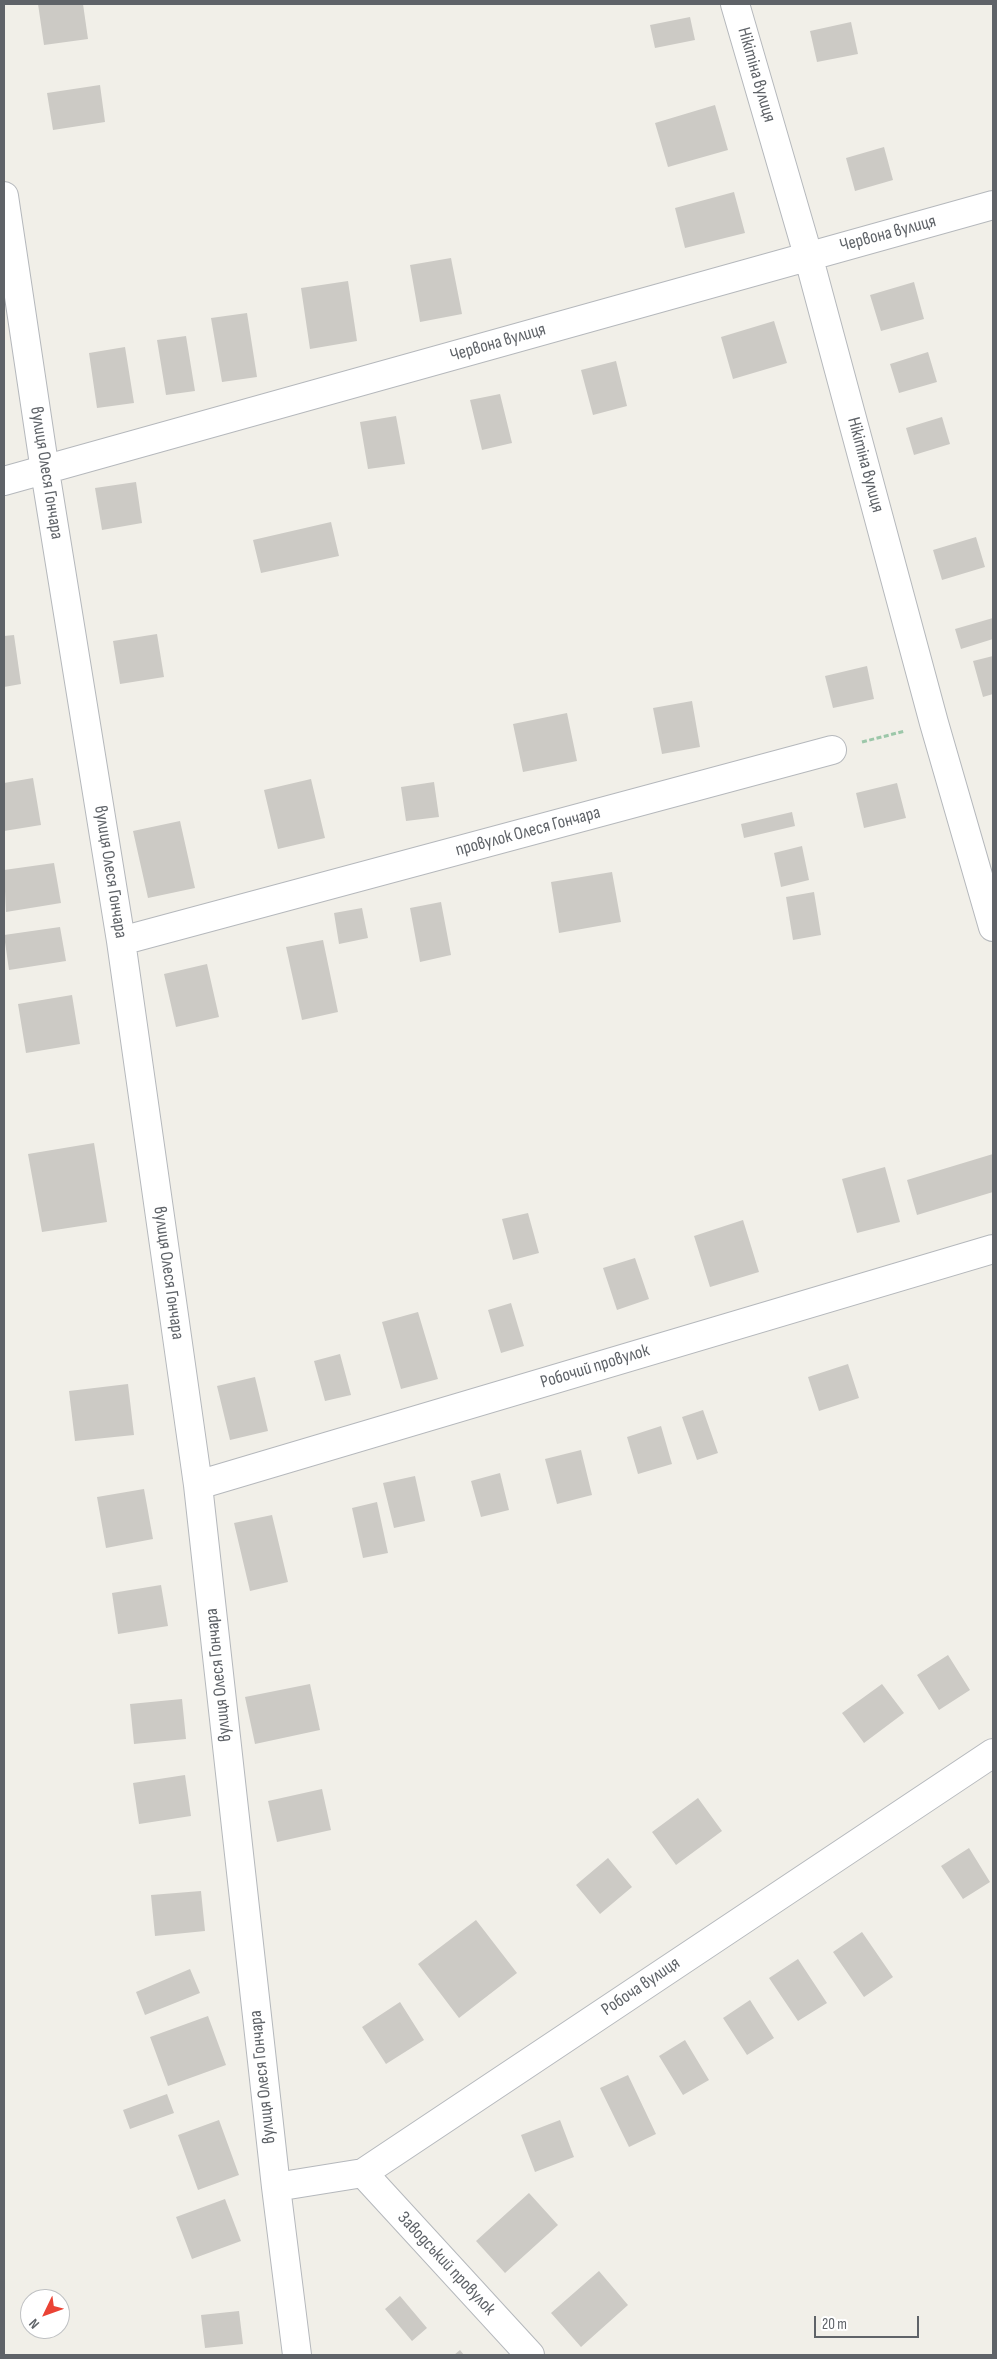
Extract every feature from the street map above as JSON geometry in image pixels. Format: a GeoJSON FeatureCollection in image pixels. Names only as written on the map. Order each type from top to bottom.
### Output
{"type":"FeatureCollection","features":[{"type":"Feature","properties":{"kind":"street","name":"Нікітіна вулиця"},"geometry":{"type":"LineString","coordinates":[[735,4],[808,255],[934,723],[993,928]]}},
{"type":"Feature","properties":{"kind":"street","name":"вулиця Олеся Гончара"},"geometry":{"type":"LineString","coordinates":[[4,196],[45,470],[121,941],[198,1484],[276,2187],[297,2355]]}},
{"type":"Feature","properties":{"kind":"street","name":"Червона вулиця"},"geometry":{"type":"LineString","coordinates":[[4,481],[808,255],[993,205]]}},
{"type":"Feature","properties":{"kind":"street","name":"провулок Олеся Гончара"},"geometry":{"type":"LineString","coordinates":[[121,941],[832,750]]}},
{"type":"Feature","properties":{"kind":"street","name":"Робочий провулок"},"geometry":{"type":"LineString","coordinates":[[198,1484],[993,1249]]}},
{"type":"Feature","properties":{"kind":"street","name":"Робоча вулиця"},"geometry":{"type":"LineString","coordinates":[[276,2187],[362,2173],[993,1752]]}},
{"type":"Feature","properties":{"kind":"street","name":"Заводський провулок"},"geometry":{"type":"LineString","coordinates":[[362,2173],[530,2355]]}},
{"type":"Feature","properties":{"kind":"path"},"geometry":{"type":"LineString","coordinates":[[832,750],[934,723]]}},
{"type":"Feature","properties":{"kind":"building"},"geometry":{"type":"Polygon","coordinates":[[[38,4],[83,4],[88,39],[44,45],[38,4]]]}},
{"type":"Feature","properties":{"kind":"building"},"geometry":{"type":"Polygon","coordinates":[[[690,17],[695,40],[655,48],[650,25],[690,17]]]}},
{"type":"Feature","properties":{"kind":"building"},"geometry":{"type":"Polygon","coordinates":[[[851,22],[858,54],[817,62],[810,31],[851,22]]]}},
{"type":"Feature","properties":{"kind":"building"},"geometry":{"type":"Polygon","coordinates":[[[100,85],[105,122],[53,130],[47,93],[100,85]]]}},
{"type":"Feature","properties":{"kind":"building"},"geometry":{"type":"Polygon","coordinates":[[[715,105],[728,150],[668,167],[655,123],[715,105]]]}},
{"type":"Feature","properties":{"kind":"building"},"geometry":{"type":"Polygon","coordinates":[[[884,147],[893,180],[855,191],[846,158],[884,147]]]}},
{"type":"Feature","properties":{"kind":"building"},"geometry":{"type":"Polygon","coordinates":[[[734,192],[745,233],[685,248],[675,208],[734,192]]]}},
{"type":"Feature","properties":{"kind":"building"},"geometry":{"type":"Polygon","coordinates":[[[451,258],[462,314],[420,322],[410,265],[451,258]]]}},
{"type":"Feature","properties":{"kind":"building"},"geometry":{"type":"Polygon","coordinates":[[[348,281],[357,341],[310,349],[301,288],[348,281]]]}},
{"type":"Feature","properties":{"kind":"building"},"geometry":{"type":"Polygon","coordinates":[[[914,282],[924,319],[881,331],[870,295],[914,282]]]}},
{"type":"Feature","properties":{"kind":"building"},"geometry":{"type":"Polygon","coordinates":[[[247,313],[257,377],[222,382],[211,318],[247,313]]]}},
{"type":"Feature","properties":{"kind":"building"},"geometry":{"type":"Polygon","coordinates":[[[774,321],[787,363],[733,379],[721,337],[774,321]]]}},
{"type":"Feature","properties":{"kind":"building"},"geometry":{"type":"Polygon","coordinates":[[[186,336],[195,391],[166,395],[157,340],[186,336]]]}},
{"type":"Feature","properties":{"kind":"building"},"geometry":{"type":"Polygon","coordinates":[[[125,347],[134,403],[97,408],[89,353],[125,347]]]}},
{"type":"Feature","properties":{"kind":"building"},"geometry":{"type":"Polygon","coordinates":[[[928,352],[937,382],[899,393],[890,364],[928,352]]]}},
{"type":"Feature","properties":{"kind":"building"},"geometry":{"type":"Polygon","coordinates":[[[616,361],[627,406],[593,415],[581,370],[616,361]]]}},
{"type":"Feature","properties":{"kind":"building"},"geometry":{"type":"Polygon","coordinates":[[[500,394],[512,443],[482,450],[470,400],[500,394]]]}},
{"type":"Feature","properties":{"kind":"building"},"geometry":{"type":"Polygon","coordinates":[[[396,416],[405,464],[368,469],[360,422],[396,416]]]}},
{"type":"Feature","properties":{"kind":"building"},"geometry":{"type":"Polygon","coordinates":[[[942,417],[950,444],[914,455],[906,428],[942,417]]]}},
{"type":"Feature","properties":{"kind":"building"},"geometry":{"type":"Polygon","coordinates":[[[136,482],[142,523],[102,530],[95,488],[136,482]]]}},
{"type":"Feature","properties":{"kind":"building"},"geometry":{"type":"Polygon","coordinates":[[[331,522],[339,556],[261,573],[253,540],[331,522]]]}},
{"type":"Feature","properties":{"kind":"building"},"geometry":{"type":"Polygon","coordinates":[[[976,537],[985,567],[942,580],[933,550],[976,537]]]}},
{"type":"Feature","properties":{"kind":"building"},"geometry":{"type":"Polygon","coordinates":[[[993,618],[993,639],[961,649],[955,629],[993,618]]]}},
{"type":"Feature","properties":{"kind":"building"},"geometry":{"type":"Polygon","coordinates":[[[157,634],[164,677],[120,684],[113,641],[157,634]]]}},
{"type":"Feature","properties":{"kind":"building"},"geometry":{"type":"Polygon","coordinates":[[[14,635],[21,684],[4,687],[4,636],[14,635]]]}},
{"type":"Feature","properties":{"kind":"building"},"geometry":{"type":"Polygon","coordinates":[[[993,656],[993,694],[983,697],[973,661],[993,656]]]}},
{"type":"Feature","properties":{"kind":"building"},"geometry":{"type":"Polygon","coordinates":[[[867,666],[874,699],[833,708],[825,676],[867,666]]]}},
{"type":"Feature","properties":{"kind":"building"},"geometry":{"type":"Polygon","coordinates":[[[692,701],[700,747],[662,754],[653,708],[692,701]]]}},
{"type":"Feature","properties":{"kind":"building"},"geometry":{"type":"Polygon","coordinates":[[[567,713],[577,761],[523,772],[513,724],[567,713]]]}},
{"type":"Feature","properties":{"kind":"building"},"geometry":{"type":"Polygon","coordinates":[[[33,778],[41,825],[4,831],[4,783],[33,778]]]}},
{"type":"Feature","properties":{"kind":"building"},"geometry":{"type":"Polygon","coordinates":[[[311,779],[325,838],[278,849],[264,790],[311,779]]]}},
{"type":"Feature","properties":{"kind":"building"},"geometry":{"type":"Polygon","coordinates":[[[434,782],[439,817],[406,821],[401,787],[434,782]]]}},
{"type":"Feature","properties":{"kind":"building"},"geometry":{"type":"Polygon","coordinates":[[[897,783],[906,818],[864,828],[856,793],[897,783]]]}},
{"type":"Feature","properties":{"kind":"building"},"geometry":{"type":"Polygon","coordinates":[[[792,812],[795,826],[744,838],[741,824],[792,812]]]}},
{"type":"Feature","properties":{"kind":"building"},"geometry":{"type":"Polygon","coordinates":[[[180,821],[195,888],[148,898],[133,831],[180,821]]]}},
{"type":"Feature","properties":{"kind":"building"},"geometry":{"type":"Polygon","coordinates":[[[802,846],[809,880],[781,887],[774,853],[802,846]]]}},
{"type":"Feature","properties":{"kind":"building"},"geometry":{"type":"Polygon","coordinates":[[[54,863],[61,903],[6,912],[4,870],[54,863]]]}},
{"type":"Feature","properties":{"kind":"building"},"geometry":{"type":"Polygon","coordinates":[[[612,872],[621,922],[559,933],[551,882],[612,872]]]}},
{"type":"Feature","properties":{"kind":"building"},"geometry":{"type":"Polygon","coordinates":[[[814,892],[821,935],[793,940],[786,897],[814,892]]]}},
{"type":"Feature","properties":{"kind":"building"},"geometry":{"type":"Polygon","coordinates":[[[441,902],[451,955],[420,962],[410,908],[441,902]]]}},
{"type":"Feature","properties":{"kind":"building"},"geometry":{"type":"Polygon","coordinates":[[[362,908],[368,938],[339,944],[334,913],[362,908]]]}},
{"type":"Feature","properties":{"kind":"building"},"geometry":{"type":"Polygon","coordinates":[[[60,927],[66,961],[9,970],[4,935],[60,927]]]}},
{"type":"Feature","properties":{"kind":"building"},"geometry":{"type":"Polygon","coordinates":[[[323,940],[338,1012],[302,1020],[286,947],[323,940]]]}},
{"type":"Feature","properties":{"kind":"building"},"geometry":{"type":"Polygon","coordinates":[[[207,964],[219,1017],[176,1027],[164,974],[207,964]]]}},
{"type":"Feature","properties":{"kind":"building"},"geometry":{"type":"Polygon","coordinates":[[[72,995],[80,1044],[26,1053],[18,1004],[72,995]]]}},
{"type":"Feature","properties":{"kind":"building"},"geometry":{"type":"Polygon","coordinates":[[[94,1143],[107,1222],[42,1232],[28,1154],[94,1143]]]}},
{"type":"Feature","properties":{"kind":"building"},"geometry":{"type":"Polygon","coordinates":[[[993,1154],[993,1192],[917,1215],[907,1180],[993,1154]]]}},
{"type":"Feature","properties":{"kind":"building"},"geometry":{"type":"Polygon","coordinates":[[[885,1167],[900,1222],[857,1233],[842,1179],[885,1167]]]}},
{"type":"Feature","properties":{"kind":"building"},"geometry":{"type":"Polygon","coordinates":[[[528,1213],[539,1253],[513,1260],[502,1219],[528,1213]]]}},
{"type":"Feature","properties":{"kind":"building"},"geometry":{"type":"Polygon","coordinates":[[[743,1220],[759,1272],[710,1287],[694,1236],[743,1220]]]}},
{"type":"Feature","properties":{"kind":"building"},"geometry":{"type":"Polygon","coordinates":[[[635,1258],[649,1299],[617,1310],[603,1268],[635,1258]]]}},
{"type":"Feature","properties":{"kind":"building"},"geometry":{"type":"Polygon","coordinates":[[[511,1303],[524,1346],[501,1353],[488,1310],[511,1303]]]}},
{"type":"Feature","properties":{"kind":"building"},"geometry":{"type":"Polygon","coordinates":[[[418,1312],[438,1379],[401,1389],[382,1322],[418,1312]]]}},
{"type":"Feature","properties":{"kind":"building"},"geometry":{"type":"Polygon","coordinates":[[[340,1354],[351,1395],[325,1401],[314,1361],[340,1354]]]}},
{"type":"Feature","properties":{"kind":"building"},"geometry":{"type":"Polygon","coordinates":[[[848,1364],[859,1398],[819,1411],[808,1377],[848,1364]]]}},
{"type":"Feature","properties":{"kind":"building"},"geometry":{"type":"Polygon","coordinates":[[[255,1377],[268,1431],[230,1440],[217,1386],[255,1377]]]}},
{"type":"Feature","properties":{"kind":"building"},"geometry":{"type":"Polygon","coordinates":[[[128,1384],[134,1435],[75,1441],[69,1391],[128,1384]]]}},
{"type":"Feature","properties":{"kind":"building"},"geometry":{"type":"Polygon","coordinates":[[[703,1410],[718,1453],[697,1460],[682,1417],[703,1410]]]}},
{"type":"Feature","properties":{"kind":"building"},"geometry":{"type":"Polygon","coordinates":[[[661,1426],[672,1464],[638,1474],[627,1437],[661,1426]]]}},
{"type":"Feature","properties":{"kind":"building"},"geometry":{"type":"Polygon","coordinates":[[[581,1450],[592,1495],[557,1504],[545,1459],[581,1450]]]}},
{"type":"Feature","properties":{"kind":"building"},"geometry":{"type":"Polygon","coordinates":[[[500,1473],[509,1510],[481,1517],[471,1481],[500,1473]]]}},
{"type":"Feature","properties":{"kind":"building"},"geometry":{"type":"Polygon","coordinates":[[[415,1476],[425,1521],[394,1528],[383,1483],[415,1476]]]}},
{"type":"Feature","properties":{"kind":"building"},"geometry":{"type":"Polygon","coordinates":[[[144,1489],[153,1539],[106,1548],[97,1497],[144,1489]]]}},
{"type":"Feature","properties":{"kind":"building"},"geometry":{"type":"Polygon","coordinates":[[[377,1502],[388,1553],[363,1558],[352,1508],[377,1502]]]}},
{"type":"Feature","properties":{"kind":"building"},"geometry":{"type":"Polygon","coordinates":[[[272,1515],[288,1582],[250,1591],[234,1523],[272,1515]]]}},
{"type":"Feature","properties":{"kind":"building"},"geometry":{"type":"Polygon","coordinates":[[[161,1585],[168,1626],[118,1634],[112,1593],[161,1585]]]}},
{"type":"Feature","properties":{"kind":"building"},"geometry":{"type":"Polygon","coordinates":[[[948,1655],[970,1690],[939,1710],[917,1675],[948,1655]]]}},
{"type":"Feature","properties":{"kind":"building"},"geometry":{"type":"Polygon","coordinates":[[[310,1684],[320,1730],[255,1744],[245,1697],[310,1684]]]}},
{"type":"Feature","properties":{"kind":"building"},"geometry":{"type":"Polygon","coordinates":[[[882,1684],[904,1713],[864,1743],[842,1713],[882,1684]]]}},
{"type":"Feature","properties":{"kind":"building"},"geometry":{"type":"Polygon","coordinates":[[[182,1699],[186,1739],[134,1744],[130,1704],[182,1699]]]}},
{"type":"Feature","properties":{"kind":"building"},"geometry":{"type":"Polygon","coordinates":[[[185,1775],[191,1816],[139,1824],[133,1783],[185,1775]]]}},
{"type":"Feature","properties":{"kind":"building"},"geometry":{"type":"Polygon","coordinates":[[[322,1789],[331,1830],[277,1842],[268,1801],[322,1789]]]}},
{"type":"Feature","properties":{"kind":"building"},"geometry":{"type":"Polygon","coordinates":[[[698,1798],[722,1831],[676,1865],[652,1832],[698,1798]]]}},
{"type":"Feature","properties":{"kind":"building"},"geometry":{"type":"Polygon","coordinates":[[[969,1848],[990,1882],[963,1899],[941,1866],[969,1848]]]}},
{"type":"Feature","properties":{"kind":"building"},"geometry":{"type":"Polygon","coordinates":[[[608,1858],[632,1887],[600,1914],[576,1885],[608,1858]]]}},
{"type":"Feature","properties":{"kind":"building"},"geometry":{"type":"Polygon","coordinates":[[[201,1891],[205,1931],[155,1936],[151,1895],[201,1891]]]}},
{"type":"Feature","properties":{"kind":"building"},"geometry":{"type":"Polygon","coordinates":[[[476,1920],[517,1973],[459,2018],[418,1964],[476,1920]]]}},
{"type":"Feature","properties":{"kind":"building"},"geometry":{"type":"Polygon","coordinates":[[[862,1932],[893,1977],[864,1997],[833,1952],[862,1932]]]}},
{"type":"Feature","properties":{"kind":"building"},"geometry":{"type":"Polygon","coordinates":[[[798,1959],[827,2003],[798,2021],[769,1978],[798,1959]]]}},
{"type":"Feature","properties":{"kind":"building"},"geometry":{"type":"Polygon","coordinates":[[[190,1969],[200,1993],[145,2015],[136,1992],[190,1969]]]}},
{"type":"Feature","properties":{"kind":"building"},"geometry":{"type":"Polygon","coordinates":[[[750,2000],[774,2038],[747,2055],[723,2018],[750,2000]]]}},
{"type":"Feature","properties":{"kind":"building"},"geometry":{"type":"Polygon","coordinates":[[[400,2002],[424,2040],[386,2064],[362,2027],[400,2002]]]}},
{"type":"Feature","properties":{"kind":"building"},"geometry":{"type":"Polygon","coordinates":[[[208,2016],[226,2065],[168,2086],[150,2037],[208,2016]]]}},
{"type":"Feature","properties":{"kind":"building"},"geometry":{"type":"Polygon","coordinates":[[[685,2040],[709,2080],[683,2095],[659,2056],[685,2040]]]}},
{"type":"Feature","properties":{"kind":"building"},"geometry":{"type":"Polygon","coordinates":[[[628,2075],[656,2134],[629,2147],[600,2088],[628,2075]]]}},
{"type":"Feature","properties":{"kind":"building"},"geometry":{"type":"Polygon","coordinates":[[[167,2094],[174,2113],[130,2129],[123,2110],[167,2094]]]}},
{"type":"Feature","properties":{"kind":"building"},"geometry":{"type":"Polygon","coordinates":[[[219,2120],[239,2175],[198,2190],[178,2135],[219,2120]]]}},
{"type":"Feature","properties":{"kind":"building"},"geometry":{"type":"Polygon","coordinates":[[[560,2120],[574,2157],[535,2172],[521,2135],[560,2120]]]}},
{"type":"Feature","properties":{"kind":"building"},"geometry":{"type":"Polygon","coordinates":[[[529,2193],[558,2225],[505,2273],[476,2241],[529,2193]]]}},
{"type":"Feature","properties":{"kind":"building"},"geometry":{"type":"Polygon","coordinates":[[[225,2199],[241,2241],[192,2259],[176,2217],[225,2199]]]}},
{"type":"Feature","properties":{"kind":"building"},"geometry":{"type":"Polygon","coordinates":[[[599,2271],[628,2305],[581,2347],[551,2313],[599,2271]]]}},
{"type":"Feature","properties":{"kind":"building"},"geometry":{"type":"Polygon","coordinates":[[[400,2296],[427,2328],[412,2341],[385,2309],[400,2296]]]}},
{"type":"Feature","properties":{"kind":"building"},"geometry":{"type":"Polygon","coordinates":[[[239,2311],[243,2344],[205,2348],[201,2315],[239,2311]]]}},
{"type":"Feature","properties":{"kind":"building"},"geometry":{"type":"Polygon","coordinates":[[[460,2350],[464,2355],[454,2355],[460,2350]]]}}]}
